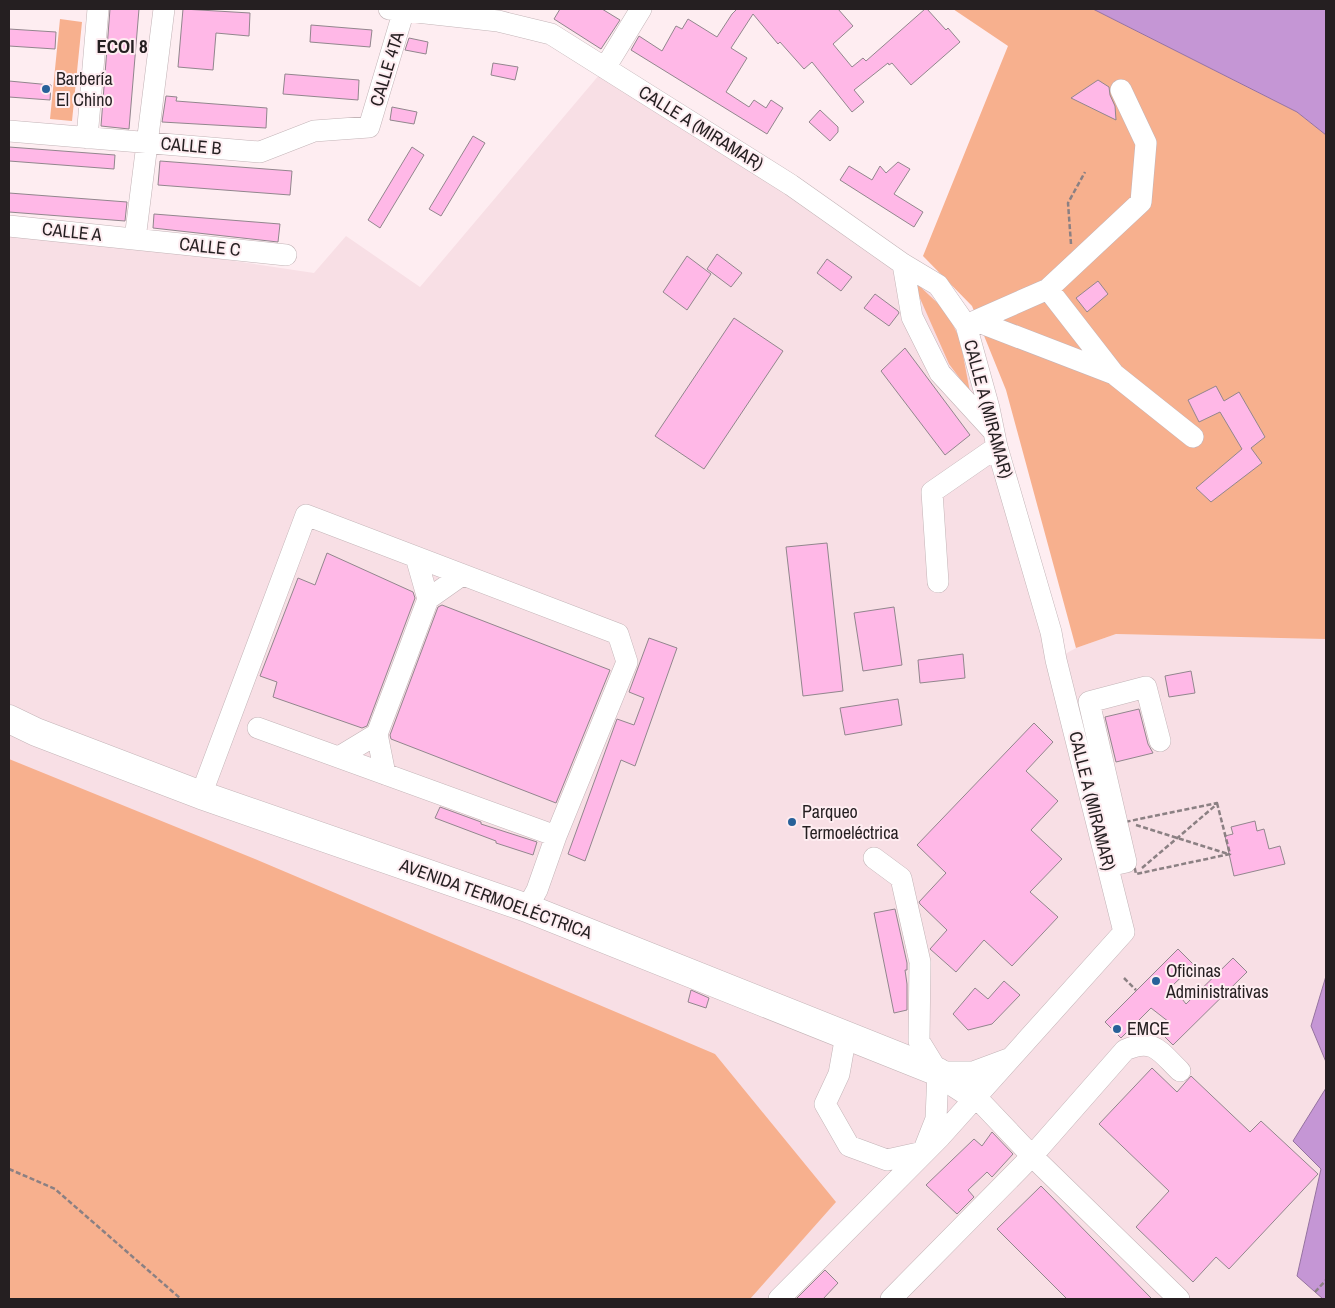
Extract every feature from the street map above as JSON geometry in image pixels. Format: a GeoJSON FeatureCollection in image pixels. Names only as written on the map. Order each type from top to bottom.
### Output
{"type":"FeatureCollection","features":[{"type":"Feature","properties":{"kind":"main road","name":"AVENIDA TERMOELÉCTRICA"},"geometry":{"type":"LineString","coordinates":[[9,719],[36,732],[201,795],[527,908],[938,1072],[975,1096]]}},
{"type":"Feature","properties":{"kind":"street"},"geometry":{"type":"LineString","coordinates":[[87,138],[98,9]]}},
{"type":"Feature","properties":{"kind":"street"},"geometry":{"type":"LineString","coordinates":[[135,239],[164,9]]}},
{"type":"Feature","properties":{"kind":"street"},"geometry":{"type":"LineString","coordinates":[[605,68],[641,9]]}},
{"type":"Feature","properties":{"kind":"street","name":"CALLE A (MIRAMAR)"},"geometry":{"type":"LineString","coordinates":[[396,10],[498,21],[551,34],[791,184],[903,264],[938,285],[971,323],[996,440],[1051,632],[1056,660],[1124,932],[940,1137],[779,1299]]}},
{"type":"Feature","properties":{"kind":"street","name":"CALLE 4TA"},"geometry":{"type":"LineString","coordinates":[[369,127],[396,10]]}},
{"type":"Feature","properties":{"kind":"street"},"geometry":{"type":"LineString","coordinates":[[971,323],[1048,288],[1141,202],[1146,143],[1121,90]]}},
{"type":"Feature","properties":{"kind":"street","name":"CALLE B"},"geometry":{"type":"LineString","coordinates":[[9,131],[260,152],[314,131],[369,127]]}},
{"type":"Feature","properties":{"kind":"street","name":"CALLE A"},"geometry":{"type":"LineString","coordinates":[[9,226],[135,239]]}},
{"type":"Feature","properties":{"kind":"street","name":"CALLE C"},"geometry":{"type":"LineString","coordinates":[[135,239],[286,256]]}},
{"type":"Feature","properties":{"kind":"street"},"geometry":{"type":"LineString","coordinates":[[903,264],[912,317],[940,373],[996,440],[932,492],[938,582]]}},
{"type":"Feature","properties":{"kind":"street"},"geometry":{"type":"LineString","coordinates":[[1048,288],[1114,374],[1194,437]]}},
{"type":"Feature","properties":{"kind":"street"},"geometry":{"type":"LineString","coordinates":[[971,323],[1114,374]]}},
{"type":"Feature","properties":{"kind":"street"},"geometry":{"type":"LineString","coordinates":[[201,795],[306,516],[618,634],[627,662],[556,836],[537,890],[527,908]]}},
{"type":"Feature","properties":{"kind":"street"},"geometry":{"type":"LineString","coordinates":[[416,557],[428,599]]}},
{"type":"Feature","properties":{"kind":"street"},"geometry":{"type":"LineString","coordinates":[[385,774],[376,734],[428,599],[462,575]]}},
{"type":"Feature","properties":{"kind":"street"},"geometry":{"type":"LineString","coordinates":[[1108,866],[1126,862],[1089,702],[1146,687],[1160,740]]}},
{"type":"Feature","properties":{"kind":"street"},"geometry":{"type":"LineString","coordinates":[[258,728],[556,836]]}},
{"type":"Feature","properties":{"kind":"street"},"geometry":{"type":"LineString","coordinates":[[338,757],[376,734]]}},
{"type":"Feature","properties":{"kind":"street"},"geometry":{"type":"LineString","coordinates":[[846,1035],[839,1074],[825,1104],[849,1146],[887,1160],[923,1152],[936,1118],[938,1072],[918,1041],[920,962],[901,878],[874,858]]}},
{"type":"Feature","properties":{"kind":"street"},"geometry":{"type":"LineString","coordinates":[[891,1299],[1032,1156],[1125,1050],[1138,1044],[1148,1044],[1180,1071]]}},
{"type":"Feature","properties":{"kind":"street"},"geometry":{"type":"LineString","coordinates":[[938,1072],[973,1072],[1011,1058]]}},
{"type":"Feature","properties":{"kind":"street"},"geometry":{"type":"LineString","coordinates":[[975,1096],[1032,1156],[1179,1299]]}},
{"type":"Feature","properties":{"kind":"path"},"geometry":{"type":"LineString","coordinates":[[1073,265],[1068,203],[1086,172]]}},
{"type":"Feature","properties":{"kind":"path"},"geometry":{"type":"LineString","coordinates":[[1125,822],[1217,803]]}},
{"type":"Feature","properties":{"kind":"path"},"geometry":{"type":"LineString","coordinates":[[1136,874],[1217,803]]}},
{"type":"Feature","properties":{"kind":"path"},"geometry":{"type":"LineString","coordinates":[[1217,803],[1230,854]]}},
{"type":"Feature","properties":{"kind":"path"},"geometry":{"type":"LineString","coordinates":[[1125,822],[1230,854]]}},
{"type":"Feature","properties":{"kind":"path"},"geometry":{"type":"LineString","coordinates":[[1125,822],[1136,874]]}},
{"type":"Feature","properties":{"kind":"path"},"geometry":{"type":"LineString","coordinates":[[1136,874],[1230,854]]}},
{"type":"Feature","properties":{"kind":"path"},"geometry":{"type":"LineString","coordinates":[[1124,978],[1136,990]]}},
{"type":"Feature","properties":{"kind":"path"},"geometry":{"type":"LineString","coordinates":[[9,1169],[55,1189],[181,1299]]}},
{"type":"Feature","properties":{"kind":"path"},"geometry":{"type":"LineString","coordinates":[[1315,1292],[1326,1280]]}},
{"type":"Feature","properties":{"kind":"shaded area"},"geometry":{"type":"Polygon","coordinates":[[[953,9],[1093,9],[1297,112],[1326,135],[1326,639],[1116,634],[1076,648],[1006,390],[972,306],[923,256],[1008,46],[953,9]]]}},
{"type":"Feature","properties":{"kind":"shaded area"},"geometry":{"type":"Polygon","coordinates":[[[1093,9],[1326,9],[1326,135],[1297,112],[1093,9]]]}},
{"type":"Feature","properties":{"kind":"shaded area"},"geometry":{"type":"Polygon","coordinates":[[[60,19],[82,22],[72,121],[50,119],[60,19]]]}},
{"type":"Feature","properties":{"kind":"shaded area"},"geometry":{"type":"Polygon","coordinates":[[[605,68],[882,248],[966,324],[1056,659],[1076,648],[1116,634],[1326,638],[1326,976],[1311,1026],[1326,1062],[1326,1088],[1293,1141],[1321,1169],[1297,1275],[1323,1299],[93,1299],[9,1218],[9,227],[314,273],[346,236],[420,287],[605,68]]]}},
{"type":"Feature","properties":{"kind":"shaded area"},"geometry":{"type":"Polygon","coordinates":[[[911,278],[946,311],[960,339],[970,392],[949,364],[911,278]]]}},
{"type":"Feature","properties":{"kind":"shaded area"},"geometry":{"type":"Polygon","coordinates":[[[9,759],[255,859],[715,1054],[836,1202],[750,1299],[9,1299],[9,759]]]}},
{"type":"Feature","properties":{"kind":"shaded area"},"geometry":{"type":"Polygon","coordinates":[[[1326,976],[1326,1062],[1311,1026],[1326,976]]]}},
{"type":"Feature","properties":{"kind":"shaded area"},"geometry":{"type":"Polygon","coordinates":[[[1326,1088],[1326,1299],[1323,1299],[1297,1276],[1321,1169],[1293,1141],[1326,1088]]]}},
{"type":"Feature","properties":{"kind":"building"},"geometry":{"type":"Polygon","coordinates":[[[110,9],[139,9],[129,129],[101,126],[110,9]]]}},
{"type":"Feature","properties":{"kind":"building"},"geometry":{"type":"Polygon","coordinates":[[[183,9],[250,13],[249,36],[216,33],[213,70],[178,67],[183,9]]]}},
{"type":"Feature","properties":{"kind":"building"},"geometry":{"type":"Polygon","coordinates":[[[560,9],[602,9],[620,20],[601,49],[554,19],[560,9]]]}},
{"type":"Feature","properties":{"kind":"building"},"geometry":{"type":"Polygon","coordinates":[[[737,9],[838,9],[853,26],[833,44],[852,67],[863,58],[866,61],[925,9],[946,30],[948,28],[960,42],[911,85],[892,63],[889,65],[888,63],[854,90],[864,102],[852,112],[812,62],[804,69],[780,42],[778,44],[753,14],[731,48],[747,58],[726,92],[749,107],[754,100],[766,108],[771,100],[783,108],[767,134],[631,50],[639,36],[662,51],[676,26],[682,29],[688,19],[717,37],[737,9]]]}},
{"type":"Feature","properties":{"kind":"building"},"geometry":{"type":"Polygon","coordinates":[[[311,25],[372,30],[370,47],[310,42],[311,25]]]}},
{"type":"Feature","properties":{"kind":"building"},"geometry":{"type":"Polygon","coordinates":[[[9,29],[56,32],[55,49],[9,46],[9,29]]]}},
{"type":"Feature","properties":{"kind":"building"},"geometry":{"type":"Polygon","coordinates":[[[409,38],[428,42],[426,54],[405,50],[409,38]]]}},
{"type":"Feature","properties":{"kind":"building"},"geometry":{"type":"Polygon","coordinates":[[[493,63],[518,67],[515,80],[491,75],[493,63]]]}},
{"type":"Feature","properties":{"kind":"building"},"geometry":{"type":"Polygon","coordinates":[[[285,74],[359,80],[358,100],[283,94],[285,74]]]}},
{"type":"Feature","properties":{"kind":"building"},"geometry":{"type":"Polygon","coordinates":[[[1098,80],[1109,87],[1115,106],[1116,120],[1071,98],[1098,80]]]}},
{"type":"Feature","properties":{"kind":"building"},"geometry":{"type":"Polygon","coordinates":[[[9,81],[51,85],[50,100],[9,97],[9,81]]]}},
{"type":"Feature","properties":{"kind":"building"},"geometry":{"type":"Polygon","coordinates":[[[166,96],[177,97],[176,101],[267,108],[266,128],[162,122],[166,96]]]}},
{"type":"Feature","properties":{"kind":"building"},"geometry":{"type":"Polygon","coordinates":[[[392,107],[417,112],[414,124],[390,120],[392,107]]]}},
{"type":"Feature","properties":{"kind":"building"},"geometry":{"type":"Polygon","coordinates":[[[820,110],[838,127],[838,132],[830,141],[809,122],[820,110]]]}},
{"type":"Feature","properties":{"kind":"building"},"geometry":{"type":"Polygon","coordinates":[[[473,136],[485,143],[441,216],[429,209],[473,136]]]}},
{"type":"Feature","properties":{"kind":"building"},"geometry":{"type":"Polygon","coordinates":[[[9,147],[115,155],[114,169],[9,161],[9,147]]]}},
{"type":"Feature","properties":{"kind":"building"},"geometry":{"type":"Polygon","coordinates":[[[412,147],[424,155],[380,228],[368,220],[412,147]]]}},
{"type":"Feature","properties":{"kind":"building"},"geometry":{"type":"Polygon","coordinates":[[[160,161],[292,171],[290,195],[158,185],[160,161]]]}},
{"type":"Feature","properties":{"kind":"building"},"geometry":{"type":"Polygon","coordinates":[[[898,162],[910,169],[894,194],[923,212],[914,227],[840,180],[849,166],[872,180],[880,166],[886,173],[898,162]]]}},
{"type":"Feature","properties":{"kind":"building"},"geometry":{"type":"Polygon","coordinates":[[[9,193],[127,202],[125,221],[9,212],[9,193]]]}},
{"type":"Feature","properties":{"kind":"building"},"geometry":{"type":"Polygon","coordinates":[[[154,214],[280,224],[278,242],[153,228],[154,214]]]}},
{"type":"Feature","properties":{"kind":"building"},"geometry":{"type":"Polygon","coordinates":[[[717,254],[742,273],[731,287],[707,269],[717,254]]]}},
{"type":"Feature","properties":{"kind":"building"},"geometry":{"type":"Polygon","coordinates":[[[687,256],[711,274],[687,310],[663,292],[687,256]]]}},
{"type":"Feature","properties":{"kind":"building"},"geometry":{"type":"Polygon","coordinates":[[[827,259],[852,277],[841,291],[817,273],[827,259]]]}},
{"type":"Feature","properties":{"kind":"building"},"geometry":{"type":"Polygon","coordinates":[[[1098,281],[1108,294],[1087,312],[1076,298],[1098,281]]]}},
{"type":"Feature","properties":{"kind":"building"},"geometry":{"type":"Polygon","coordinates":[[[875,294],[899,313],[889,326],[864,308],[875,294]]]}},
{"type":"Feature","properties":{"kind":"building"},"geometry":{"type":"Polygon","coordinates":[[[734,318],[783,351],[704,469],[655,436],[734,318]]]}},
{"type":"Feature","properties":{"kind":"building"},"geometry":{"type":"Polygon","coordinates":[[[905,348],[970,435],[945,455],[881,371],[905,348]]]}},
{"type":"Feature","properties":{"kind":"building"},"geometry":{"type":"Polygon","coordinates":[[[1216,386],[1224,401],[1239,392],[1265,437],[1251,448],[1262,463],[1211,502],[1196,488],[1242,449],[1220,412],[1199,422],[1188,400],[1216,386]]]}},
{"type":"Feature","properties":{"kind":"building"},"geometry":{"type":"Polygon","coordinates":[[[827,543],[843,691],[803,696],[786,547],[827,543]]]}},
{"type":"Feature","properties":{"kind":"building"},"geometry":{"type":"Polygon","coordinates":[[[327,553],[413,592],[415,598],[367,726],[362,728],[273,697],[277,682],[260,676],[298,578],[315,585],[327,553]]]}},
{"type":"Feature","properties":{"kind":"building"},"geometry":{"type":"Polygon","coordinates":[[[442,605],[610,670],[556,803],[391,739],[390,735],[438,607],[442,605]]]}},
{"type":"Feature","properties":{"kind":"building"},"geometry":{"type":"Polygon","coordinates":[[[894,607],[902,665],[863,671],[854,613],[894,607]]]}},
{"type":"Feature","properties":{"kind":"building"},"geometry":{"type":"Polygon","coordinates":[[[649,638],[677,648],[635,766],[621,760],[585,861],[568,854],[617,719],[634,725],[644,698],[629,692],[649,638]]]}},
{"type":"Feature","properties":{"kind":"building"},"geometry":{"type":"Polygon","coordinates":[[[963,654],[965,678],[920,683],[918,660],[963,654]]]}},
{"type":"Feature","properties":{"kind":"building"},"geometry":{"type":"Polygon","coordinates":[[[1191,671],[1195,693],[1169,697],[1165,676],[1191,671]]]}},
{"type":"Feature","properties":{"kind":"building"},"geometry":{"type":"Polygon","coordinates":[[[898,699],[902,725],[845,735],[840,708],[898,699]]]}},
{"type":"Feature","properties":{"kind":"building"},"geometry":{"type":"Polygon","coordinates":[[[1139,709],[1148,744],[1153,753],[1116,762],[1105,717],[1139,709]]]}},
{"type":"Feature","properties":{"kind":"building"},"geometry":{"type":"Polygon","coordinates":[[[1034,723],[1053,742],[1026,771],[1058,801],[1031,830],[1062,859],[1030,892],[1058,917],[1012,966],[984,940],[956,972],[930,949],[947,930],[919,902],[946,873],[917,845],[1034,723]]]}},
{"type":"Feature","properties":{"kind":"building"},"geometry":{"type":"Polygon","coordinates":[[[440,807],[481,822],[481,824],[537,842],[533,855],[496,843],[496,841],[435,818],[440,807]]]}},
{"type":"Feature","properties":{"kind":"building"},"geometry":{"type":"Polygon","coordinates":[[[1255,821],[1257,831],[1264,829],[1269,849],[1280,846],[1285,864],[1234,876],[1225,836],[1233,834],[1231,827],[1255,821]]]}},
{"type":"Feature","properties":{"kind":"building"},"geometry":{"type":"Polygon","coordinates":[[[895,909],[907,963],[907,970],[905,970],[907,1010],[894,1013],[874,913],[895,909]]]}},
{"type":"Feature","properties":{"kind":"building"},"geometry":{"type":"Polygon","coordinates":[[[1178,949],[1194,965],[1172,986],[1186,1004],[1233,958],[1247,972],[1173,1045],[1159,1031],[1169,1022],[1151,1008],[1121,1038],[1105,1022],[1178,949]]]}},
{"type":"Feature","properties":{"kind":"building"},"geometry":{"type":"Polygon","coordinates":[[[1004,981],[1020,995],[992,1024],[968,1030],[953,1014],[975,988],[988,999],[1004,981]]]}},
{"type":"Feature","properties":{"kind":"building"},"geometry":{"type":"Polygon","coordinates":[[[691,990],[709,998],[706,1008],[688,1002],[691,990]]]}},
{"type":"Feature","properties":{"kind":"building"},"geometry":{"type":"Polygon","coordinates":[[[1152,1068],[1177,1092],[1191,1076],[1250,1132],[1261,1121],[1318,1174],[1229,1269],[1216,1257],[1193,1282],[1136,1227],[1169,1191],[1099,1124],[1152,1068]]]}},
{"type":"Feature","properties":{"kind":"building"},"geometry":{"type":"Polygon","coordinates":[[[992,1132],[1013,1154],[992,1177],[987,1172],[968,1190],[974,1197],[957,1214],[926,1185],[974,1139],[982,1146],[992,1132]]]}},
{"type":"Feature","properties":{"kind":"building"},"geometry":{"type":"Polygon","coordinates":[[[1041,1186],[1152,1299],[1067,1299],[997,1229],[1041,1186]]]}},
{"type":"Feature","properties":{"kind":"building"},"geometry":{"type":"Polygon","coordinates":[[[825,1270],[838,1283],[823,1299],[796,1299],[825,1270]]]}},
{"type":"Feature","properties":{"kind":"place","name":"Barbería El Chino"},"geometry":{"type":"Point","coordinates":[46,89]}},
{"type":"Feature","properties":{"kind":"place","name":"Parqueo Termoeléctrica"},"geometry":{"type":"Point","coordinates":[792,822]}},
{"type":"Feature","properties":{"kind":"place","name":"Oficinas Administrativas"},"geometry":{"type":"Point","coordinates":[1156,981]}},
{"type":"Feature","properties":{"kind":"place","name":"EMCE"},"geometry":{"type":"Point","coordinates":[1117,1029]}},
{"type":"Feature","properties":{"kind":"district","name":"ECOI 8"},"geometry":{"type":"Point","coordinates":[122,46]}}]}
